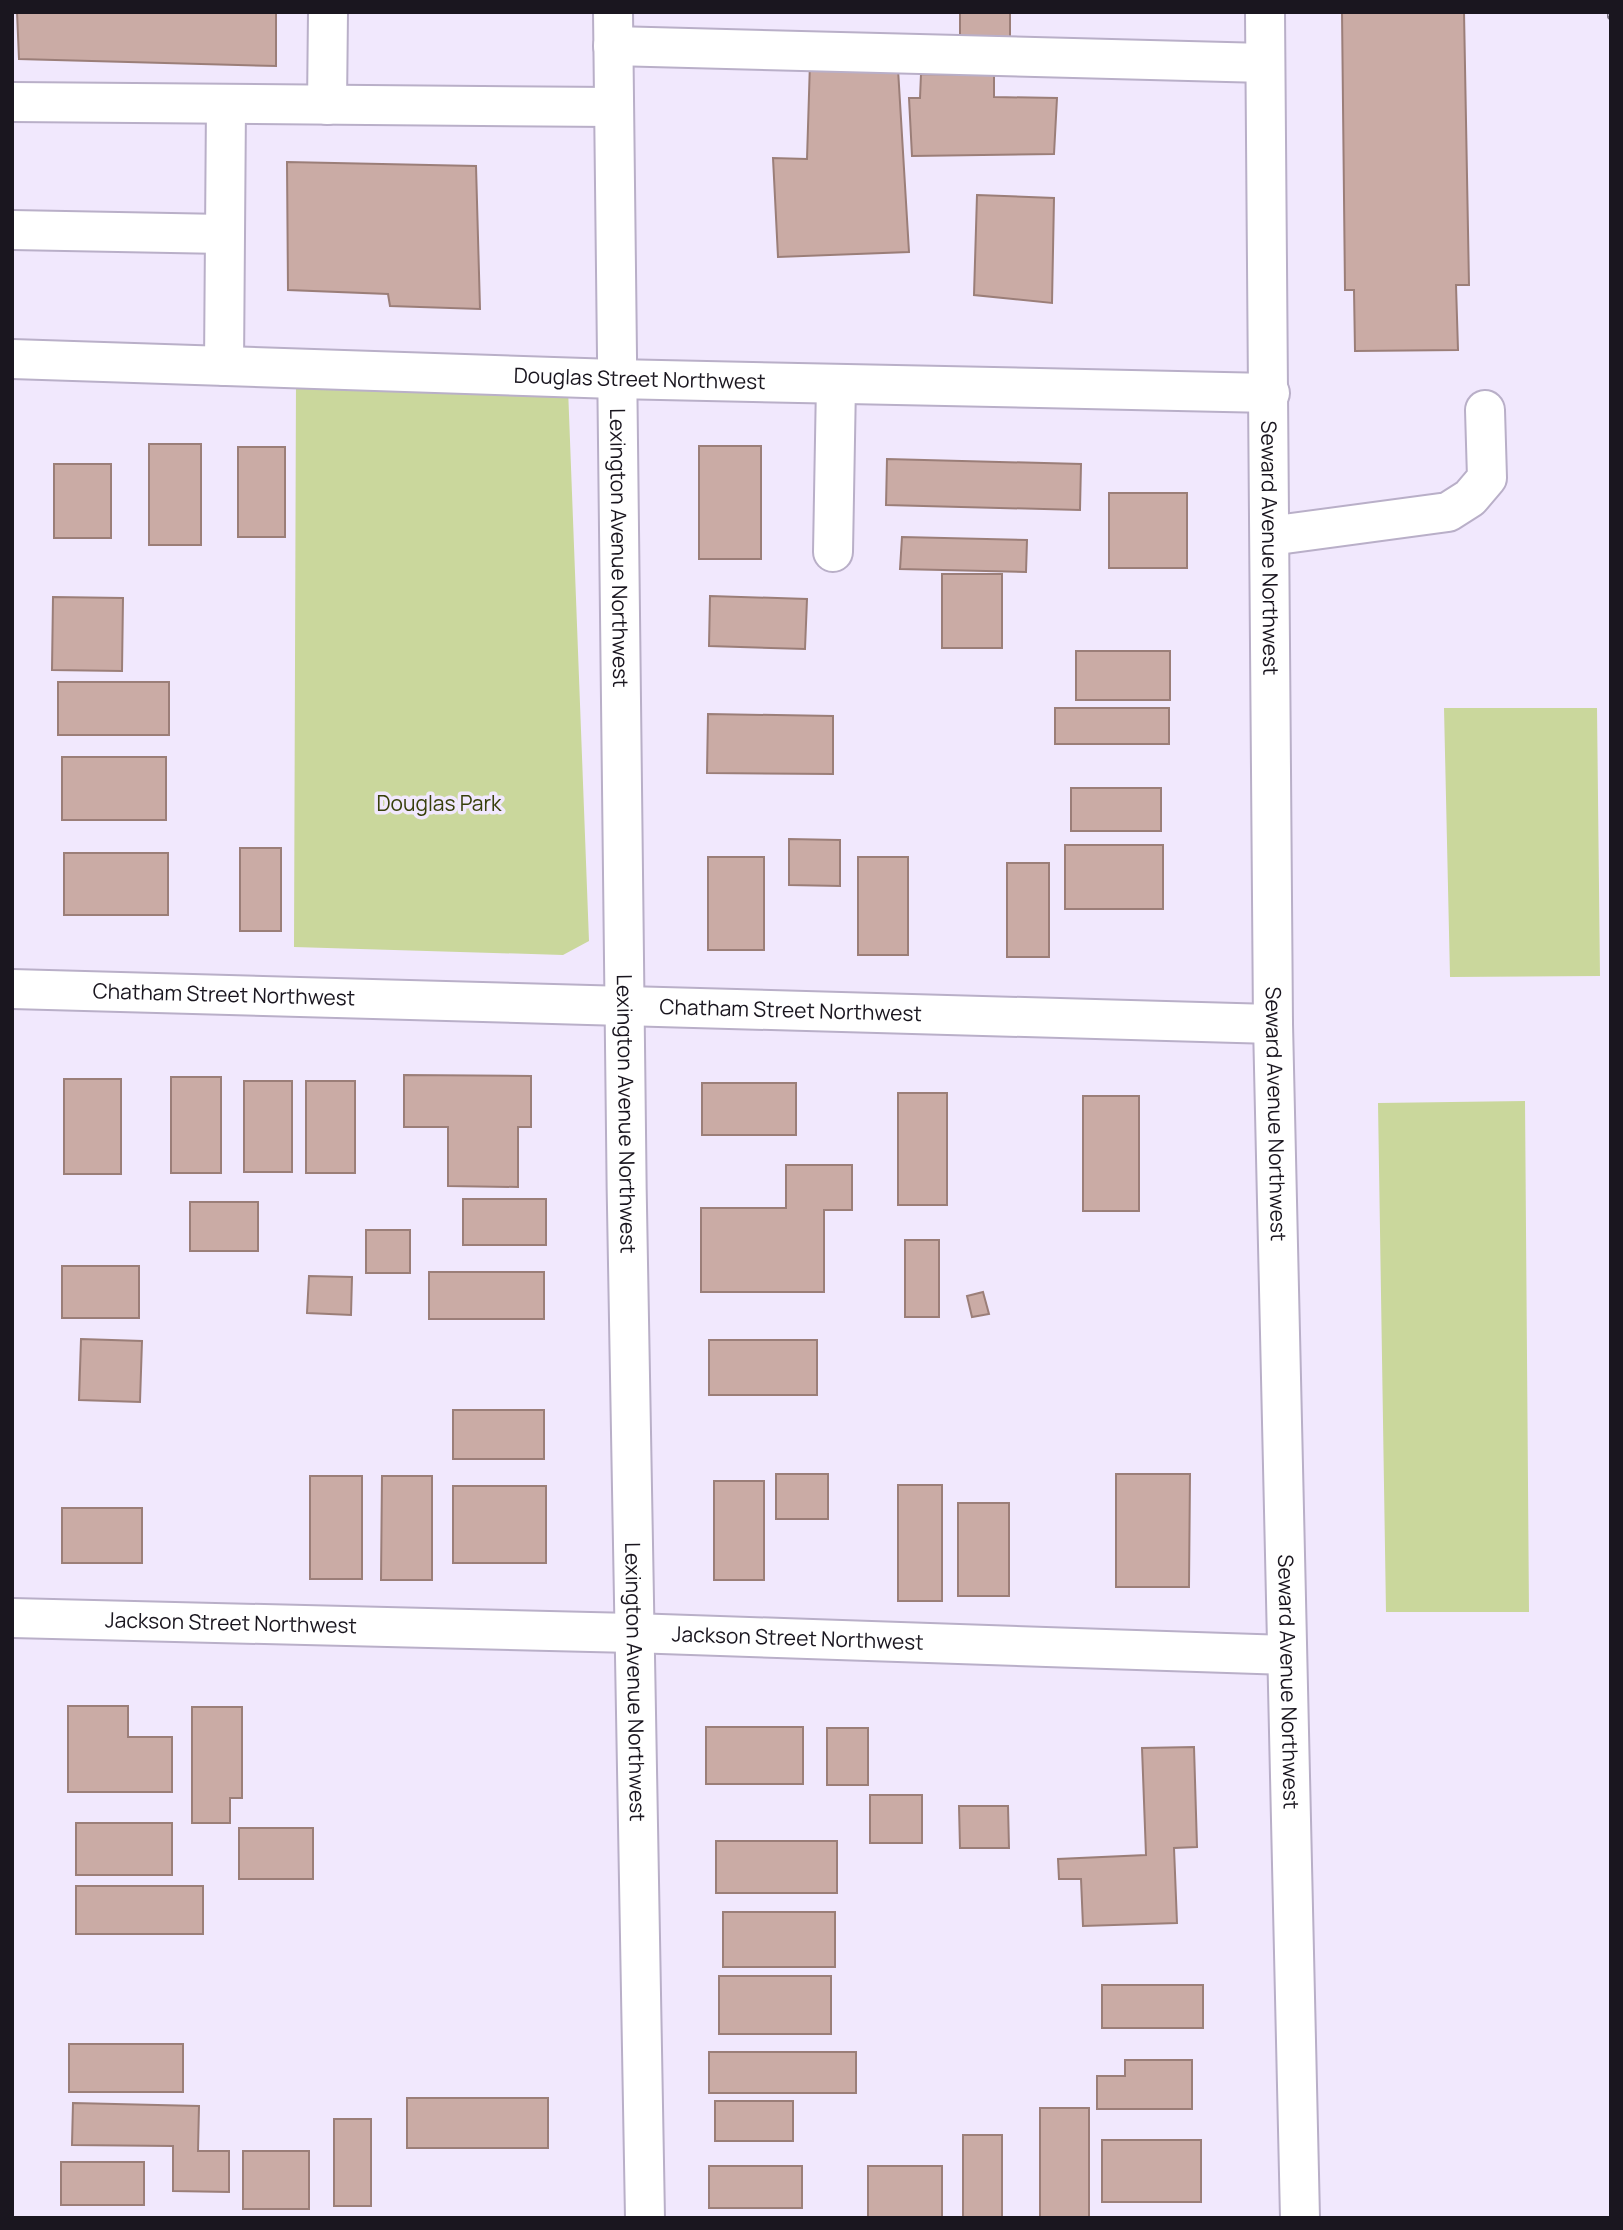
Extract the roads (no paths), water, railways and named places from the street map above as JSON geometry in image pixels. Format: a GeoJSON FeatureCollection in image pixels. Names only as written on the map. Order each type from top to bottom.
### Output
{"type":"FeatureCollection","features":[{"type":"Feature","properties":{"kind":"street"},"geometry":{"type":"LineString","coordinates":[[327,105],[328,12]]}},
{"type":"Feature","properties":{"kind":"street","name":"Seward Avenue Northwest"},"geometry":{"type":"LineString","coordinates":[[1265,12],[1273,1024],[1300,2218]]}},
{"type":"Feature","properties":{"kind":"street"},"geometry":{"type":"LineString","coordinates":[[613,29],[1265,63]]}},
{"type":"Feature","properties":{"kind":"street","name":"Lexington Avenue Northwest"},"geometry":{"type":"LineString","coordinates":[[613,29],[615,379],[632,1633],[645,2218]]}},
{"type":"Feature","properties":{"kind":"street"},"geometry":{"type":"LineString","coordinates":[[12,102],[613,107]]}},
{"type":"Feature","properties":{"kind":"street"},"geometry":{"type":"LineString","coordinates":[[224,366],[226,104]]}},
{"type":"Feature","properties":{"kind":"street"},"geometry":{"type":"LineString","coordinates":[[12,230],[225,234]]}},
{"type":"Feature","properties":{"kind":"street","name":"Douglas Street Northwest"},"geometry":{"type":"LineString","coordinates":[[12,359],[615,379],[1269,393]]}},
{"type":"Feature","properties":{"kind":"street"},"geometry":{"type":"LineString","coordinates":[[833,552],[836,384]]}},
{"type":"Feature","properties":{"kind":"street"},"geometry":{"type":"LineString","coordinates":[[1270,536],[1447,512],[1471,498],[1487,478],[1485,410]]}},
{"type":"Feature","properties":{"kind":"street","name":"Chatham Street Northwest"},"geometry":{"type":"LineString","coordinates":[[12,989],[1273,1024]]}},
{"type":"Feature","properties":{"kind":"street","name":"Jackson Street Northwest"},"geometry":{"type":"LineString","coordinates":[[12,1618],[632,1633],[1287,1655]]}},
{"type":"Feature","properties":{"kind":"park label","name":"Douglas Park"},"geometry":{"type":"Point","coordinates":[439,804]}}]}
